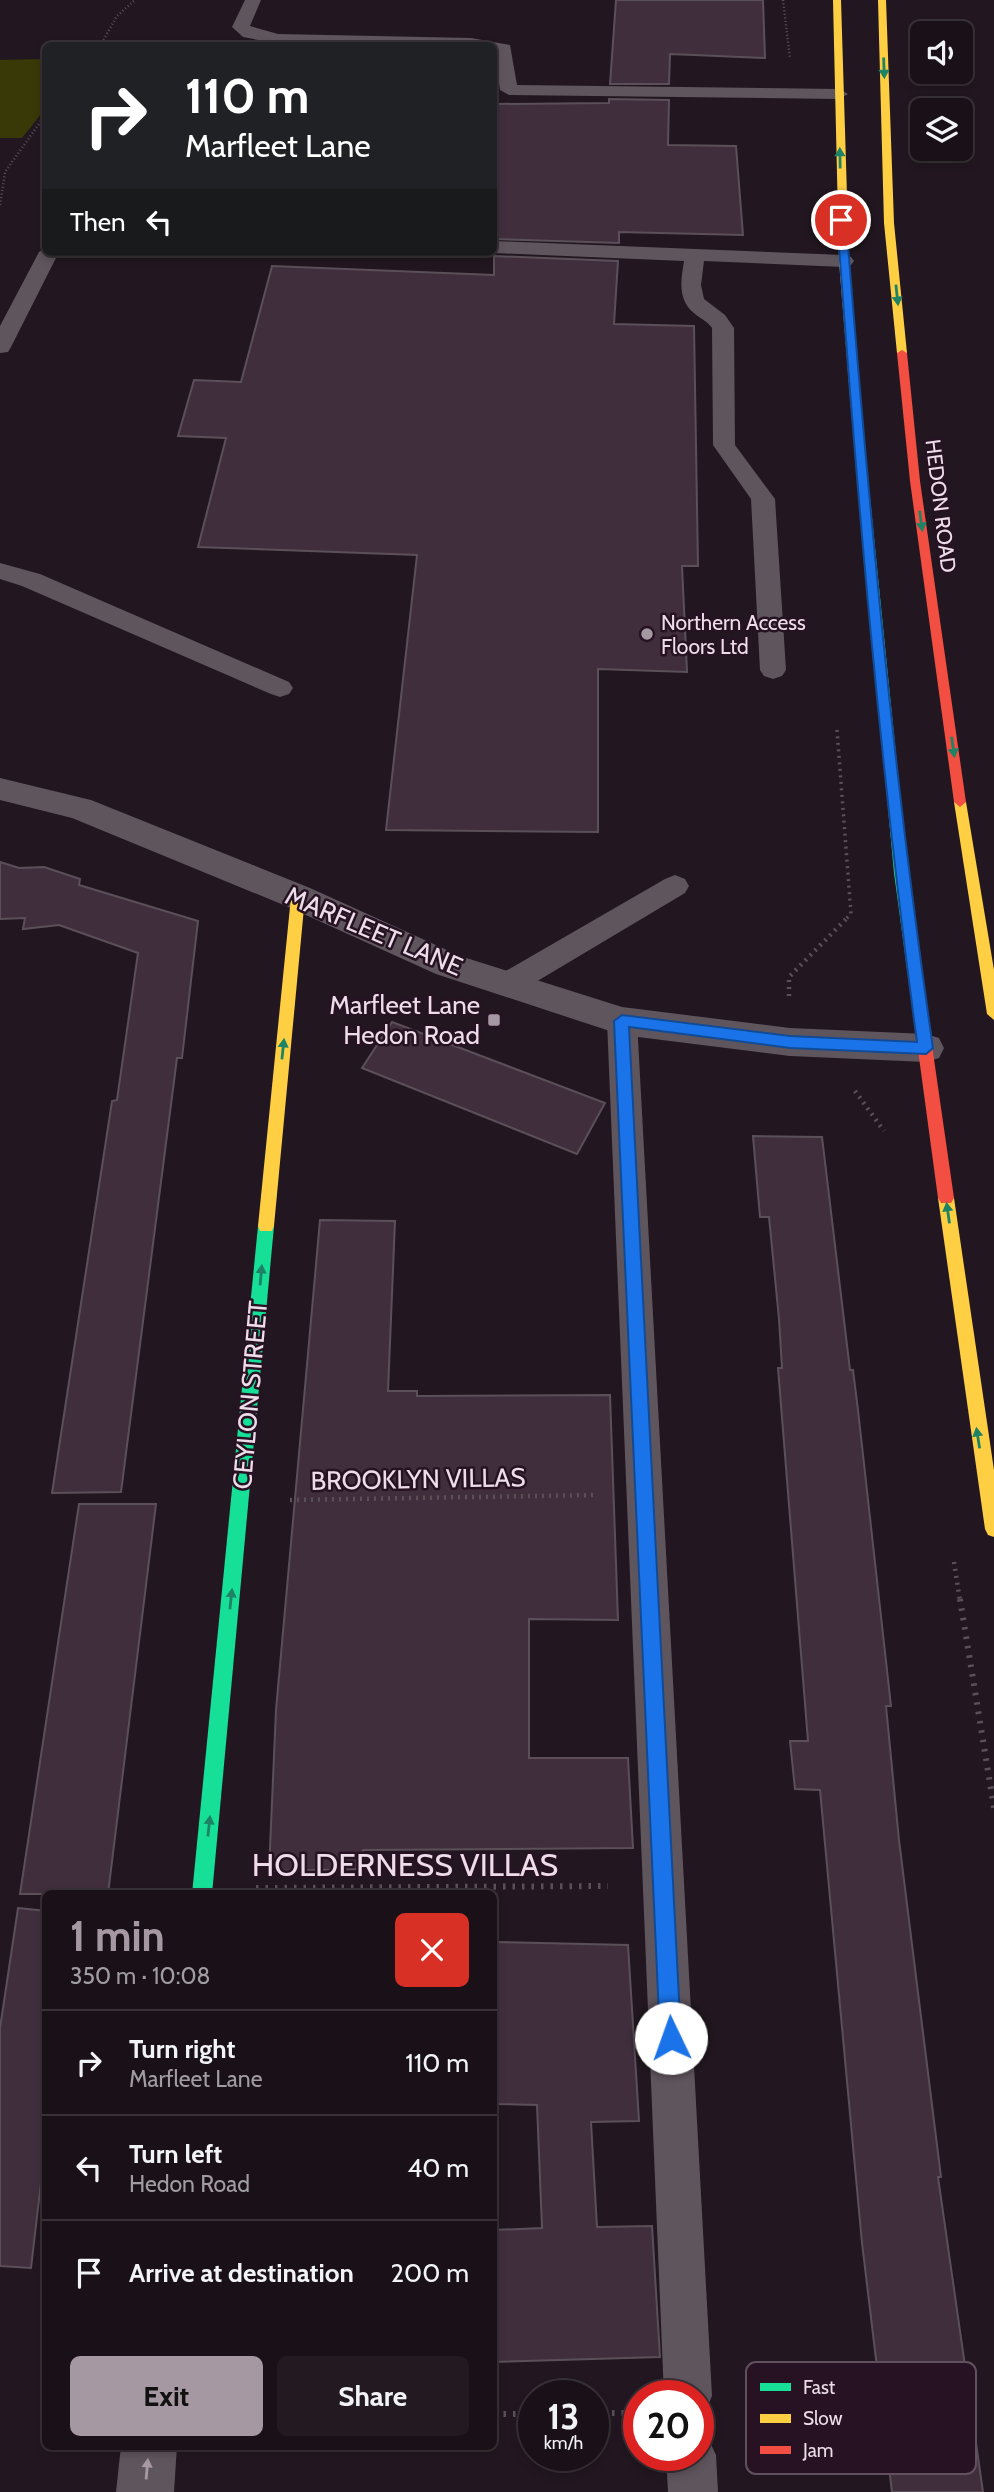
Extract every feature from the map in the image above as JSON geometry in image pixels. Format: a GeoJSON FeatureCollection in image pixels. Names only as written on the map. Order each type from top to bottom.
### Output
{"type":"FeatureCollection","features":[{"type":"Feature","properties":{"kind":"main road"},"geometry":{"type":"LineString","coordinates":[[837,0],[844,261],[862,484],[901,873],[978,1434],[994,1530]]}},
{"type":"Feature","properties":{"kind":"main road","name":"HEDON ROAD"},"geometry":{"type":"LineString","coordinates":[[882,0],[890,223],[915,481],[970,870],[994,1014]]}},
{"type":"Feature","properties":{"kind":"main road","name":"CEYLON STREET"},"geometry":{"type":"LineString","coordinates":[[203,1890],[298,897]]}},
{"type":"Feature","properties":{"kind":"street","name":"MARFLEET LANE"},"geometry":{"type":"LineString","coordinates":[[0,789],[80,808],[298,897],[448,965],[622,1021],[790,1042],[926,1048]]}},
{"type":"Feature","properties":{"kind":"street"},"geometry":{"type":"LineString","coordinates":[[145,2492],[149,2450]]}},
{"type":"Feature","properties":{"kind":"lane"},"geometry":{"type":"LineString","coordinates":[[253,0],[241,27],[249,33],[278,39],[423,42]]}},
{"type":"Feature","properties":{"kind":"lane"},"geometry":{"type":"LineString","coordinates":[[497,47],[504,49],[509,90],[719,93],[792,91],[839,94]]}},
{"type":"Feature","properties":{"kind":"lane"},"geometry":{"type":"LineString","coordinates":[[497,247],[844,261]]}},
{"type":"Feature","properties":{"kind":"lane"},"geometry":{"type":"LineString","coordinates":[[695,254],[691,297],[695,304],[719,318],[723,328],[724,445],[763,499],[773,670]]}},
{"type":"Feature","properties":{"kind":"lane"},"geometry":{"type":"LineString","coordinates":[[0,346],[47,256]]}},
{"type":"Feature","properties":{"kind":"lane"},"geometry":{"type":"LineString","coordinates":[[0,571],[31,580],[280,688]]}},
{"type":"Feature","properties":{"kind":"lane"},"geometry":{"type":"LineString","coordinates":[[508,984],[675,886]]}},
{"type":"Feature","properties":{"kind":"lane"},"geometry":{"type":"LineString","coordinates":[[622,1021],[687,2380]]}},
{"type":"Feature","properties":{"kind":"lane"},"geometry":{"type":"LineString","coordinates":[[691,2471],[692,2492]]}},
{"type":"Feature","properties":{"kind":"path"},"geometry":{"type":"LineString","coordinates":[[102,42],[117,16],[135,0]]}},
{"type":"Feature","properties":{"kind":"path"},"geometry":{"type":"LineString","coordinates":[[783,0],[790,48],[792,91]]}},
{"type":"Feature","properties":{"kind":"path"},"geometry":{"type":"LineString","coordinates":[[0,205],[5,172],[42,120]]}},
{"type":"Feature","properties":{"kind":"path"},"geometry":{"type":"LineString","coordinates":[[790,1042],[789,977],[851,914],[836,722]]}},
{"type":"Feature","properties":{"kind":"path","name":"BROOKLYN VILLAS"},"geometry":{"type":"LineString","coordinates":[[240,1501],[596,1495]]}},
{"type":"Feature","properties":{"kind":"path","name":"HOLDERNESS VILLAS"},"geometry":{"type":"LineString","coordinates":[[284,1890],[608,1886]]}},
{"type":"Feature","properties":{"kind":"path"},"geometry":{"type":"LineString","coordinates":[[497,2414],[518,2414]]}},
{"type":"Feature","properties":{"kind":"shaded area"},"geometry":{"type":"Polygon","coordinates":[[[42,59],[42,113],[22,138],[0,138],[0,60],[42,59]]]}},
{"type":"Feature","properties":{"kind":"building"},"geometry":{"type":"Polygon","coordinates":[[[616,0],[763,0],[765,58],[670,54],[669,84],[610,84],[616,0]]]}},
{"type":"Feature","properties":{"kind":"building"},"geometry":{"type":"Polygon","coordinates":[[[609,99],[669,100],[668,145],[736,146],[743,235],[619,232],[619,243],[497,239],[497,104],[609,103],[609,99]]]}},
{"type":"Feature","properties":{"kind":"building"},"geometry":{"type":"Polygon","coordinates":[[[494,256],[618,261],[614,324],[694,326],[698,566],[682,566],[687,672],[598,669],[598,832],[386,830],[417,555],[198,547],[226,438],[178,436],[194,380],[241,382],[272,266],[494,275],[494,256]]]}},
{"type":"Feature","properties":{"kind":"building"},"geometry":{"type":"Polygon","coordinates":[[[0,862],[19,868],[44,867],[80,879],[79,885],[198,921],[182,1058],[177,1058],[121,1492],[52,1493],[112,1101],[117,1100],[138,953],[59,925],[23,929],[25,918],[0,919],[0,862]]]}},
{"type":"Feature","properties":{"kind":"building"},"geometry":{"type":"Polygon","coordinates":[[[392,1022],[605,1103],[577,1154],[362,1068],[392,1022]]]}},
{"type":"Feature","properties":{"kind":"building"},"geometry":{"type":"Polygon","coordinates":[[[753,1136],[822,1137],[850,1370],[853,1370],[858,1410],[891,1706],[886,1706],[899,1840],[941,2177],[938,2177],[964,2362],[876,2362],[862,2243],[820,1790],[795,1789],[790,1741],[808,1741],[778,1368],[782,1368],[779,1319],[769,1217],[760,1217],[753,1136]]]}},
{"type":"Feature","properties":{"kind":"building"},"geometry":{"type":"Polygon","coordinates":[[[320,1220],[395,1221],[388,1391],[417,1391],[417,1396],[610,1395],[618,1620],[529,1619],[529,1758],[628,1758],[633,1848],[363,1850],[363,1869],[269,1871],[276,1710],[320,1220]]]}},
{"type":"Feature","properties":{"kind":"building"},"geometry":{"type":"Polygon","coordinates":[[[79,1504],[156,1504],[108,1890],[42,1890],[42,1894],[20,1894],[79,1504]]]}},
{"type":"Feature","properties":{"kind":"building"},"geometry":{"type":"Polygon","coordinates":[[[18,1908],[42,1911],[42,2174],[31,2268],[0,2266],[0,2028],[18,1908]]]}},
{"type":"Feature","properties":{"kind":"building"},"geometry":{"type":"Polygon","coordinates":[[[497,1942],[628,1945],[639,2121],[591,2122],[597,2227],[652,2226],[660,2357],[497,2362],[497,2230],[542,2228],[537,2105],[497,2104],[497,1942]]]}},
{"type":"Feature","properties":{"kind":"building"},"geometry":{"type":"Polygon","coordinates":[[[976,2443],[983,2492],[892,2492],[890,2474],[976,2474],[976,2443]]]}},
{"type":"Feature","properties":{"kind":"traffic: fast"},"geometry":{"type":"LineString","coordinates":[[856,409],[901,873],[915,976]]}},
{"type":"Feature","properties":{"kind":"traffic: fast"},"geometry":{"type":"LineString","coordinates":[[202,1890],[266,1226]]}},
{"type":"Feature","properties":{"kind":"traffic: slow"},"geometry":{"type":"LineString","coordinates":[[837,0],[844,261],[856,409]]}},
{"type":"Feature","properties":{"kind":"traffic: slow"},"geometry":{"type":"LineString","coordinates":[[882,0],[889,223],[902,353]]}},
{"type":"Feature","properties":{"kind":"traffic: slow"},"geometry":{"type":"LineString","coordinates":[[960,802],[994,1014]]}},
{"type":"Feature","properties":{"kind":"traffic: slow"},"geometry":{"type":"LineString","coordinates":[[266,1226],[298,897]]}},
{"type":"Feature","properties":{"kind":"traffic: slow"},"geometry":{"type":"LineString","coordinates":[[946,1198],[994,1529]]}},
{"type":"Feature","properties":{"kind":"traffic: jam"},"geometry":{"type":"LineString","coordinates":[[902,353],[915,481],[960,802]]}},
{"type":"Feature","properties":{"kind":"traffic: jam"},"geometry":{"type":"LineString","coordinates":[[915,976],[946,1198]]}},
{"type":"Feature","properties":{"kind":"place","name":"Northern Access Floors Ltd"},"geometry":{"type":"Point","coordinates":[647,634]}},
{"type":"Feature","properties":{"kind":"place","name":"Marfleet Lane Hedon Road"},"geometry":{"type":"Point","coordinates":[494,1020]}},
{"type":"Feature","properties":{"kind":"route"},"geometry":{"type":"LineString","coordinates":[[671,2038],[622,1021],[790,1042],[926,1048],[901,873],[862,484],[841,220]]}}]}
